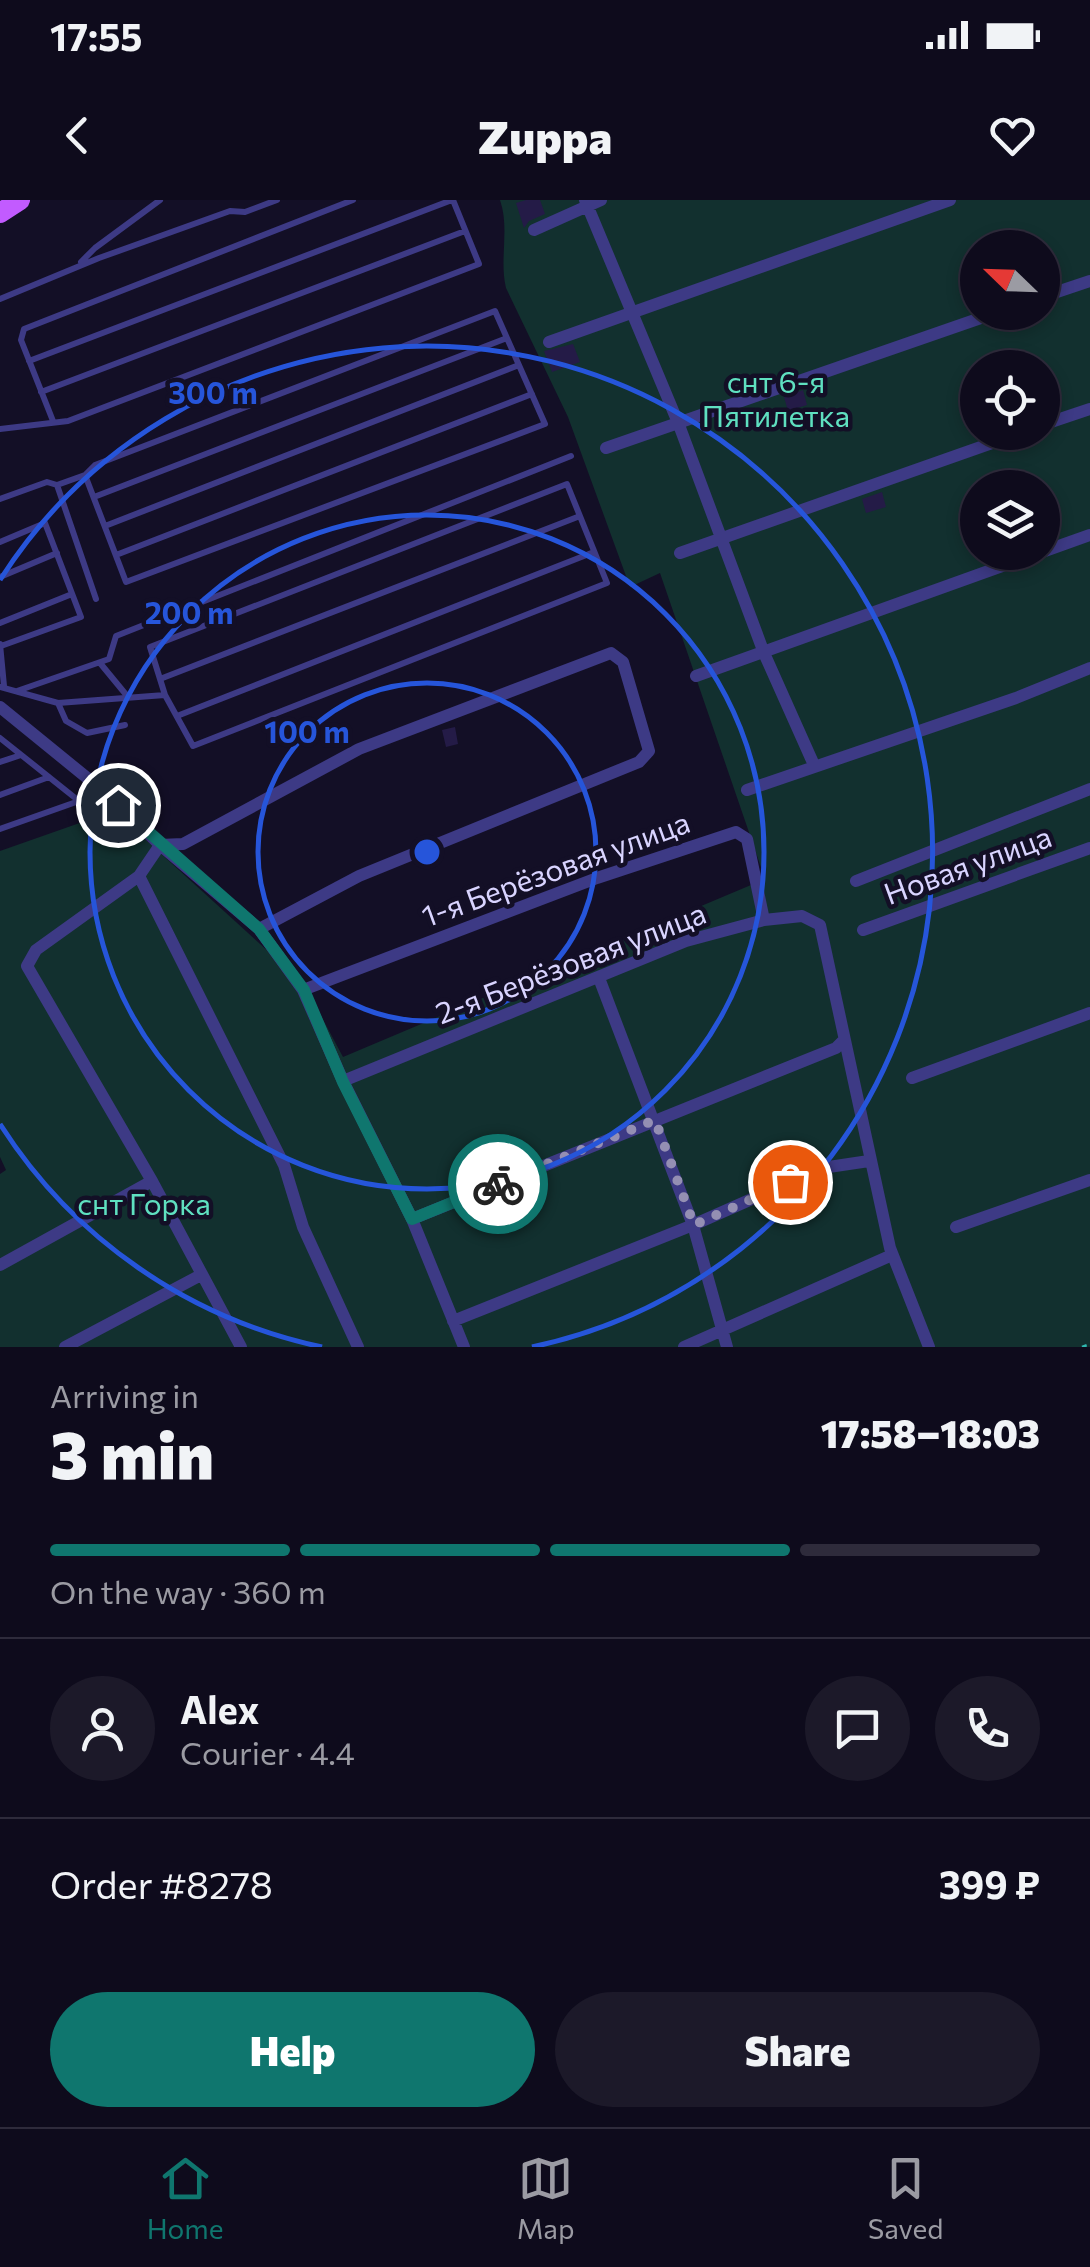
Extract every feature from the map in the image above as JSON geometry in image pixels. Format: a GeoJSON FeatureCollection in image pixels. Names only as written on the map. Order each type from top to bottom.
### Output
{"type":"FeatureCollection","features":[{"type":"Feature","properties":{"kind":"main road"},"geometry":{"type":"LineString","coordinates":[[0,213],[20,200]]}},
{"type":"Feature","properties":{"kind":"street"},"geometry":{"type":"LineString","coordinates":[[534,230],[586,202],[601,200]]}},
{"type":"Feature","properties":{"kind":"street"},"geometry":{"type":"LineString","coordinates":[[549,342],[950,200]]}},
{"type":"Feature","properties":{"kind":"street"},"geometry":{"type":"LineString","coordinates":[[586,202],[679,425],[764,652],[814,765]]}},
{"type":"Feature","properties":{"kind":"street"},"geometry":{"type":"LineString","coordinates":[[1060,291],[1090,281]]}},
{"type":"Feature","properties":{"kind":"street"},"geometry":{"type":"LineString","coordinates":[[606,448],[960,325]]}},
{"type":"Feature","properties":{"kind":"street"},"geometry":{"type":"LineString","coordinates":[[1060,419],[1090,408]]}},
{"type":"Feature","properties":{"kind":"street"},"geometry":{"type":"LineString","coordinates":[[680,553],[971,450]]}},
{"type":"Feature","properties":{"kind":"street"},"geometry":{"type":"LineString","coordinates":[[1060,546],[1090,535]]}},
{"type":"Feature","properties":{"kind":"street"},"geometry":{"type":"LineString","coordinates":[[696,676],[992,570]]}},
{"type":"Feature","properties":{"kind":"street"},"geometry":{"type":"LineString","coordinates":[[160,845],[183,844],[359,749],[611,653],[623,662],[649,751],[639,762],[359,876],[259,929]]}},
{"type":"Feature","properties":{"kind":"street"},"geometry":{"type":"LineString","coordinates":[[747,790],[1016,698],[1090,668]]}},
{"type":"Feature","properties":{"kind":"street"},"geometry":{"type":"LineString","coordinates":[[0,707],[102,790],[259,929],[304,990],[343,1082],[412,1219],[464,1347]]}},
{"type":"Feature","properties":{"kind":"street"},"geometry":{"type":"LineString","coordinates":[[856,881],[1090,789]]}},
{"type":"Feature","properties":{"kind":"street","name":"1-я Берёзовая улица"},"geometry":{"type":"LineString","coordinates":[[304,990],[597,878],[736,832],[747,838],[764,920]]}},
{"type":"Feature","properties":{"kind":"street"},"geometry":{"type":"LineString","coordinates":[[160,845],[139,876],[36,950],[28,966],[152,1181],[241,1347]]}},
{"type":"Feature","properties":{"kind":"street","name":"Новая улица"},"geometry":{"type":"LineString","coordinates":[[862,930],[1090,848]]}},
{"type":"Feature","properties":{"kind":"street"},"geometry":{"type":"LineString","coordinates":[[139,876],[284,1165],[303,1226],[358,1347]]}},
{"type":"Feature","properties":{"kind":"street","name":"2-я Берёзовая улица"},"geometry":{"type":"LineString","coordinates":[[343,1082],[686,941],[764,920],[802,916],[820,925],[844,1040]]}},
{"type":"Feature","properties":{"kind":"street"},"geometry":{"type":"LineString","coordinates":[[599,978],[694,1225],[724,1340]]}},
{"type":"Feature","properties":{"kind":"street"},"geometry":{"type":"LineString","coordinates":[[912,1078],[1090,1013]]}},
{"type":"Feature","properties":{"kind":"street"},"geometry":{"type":"LineString","coordinates":[[412,1219],[836,1048],[844,1040]]}},
{"type":"Feature","properties":{"kind":"street"},"geometry":{"type":"LineString","coordinates":[[844,1040],[892,1254],[928,1347]]}},
{"type":"Feature","properties":{"kind":"street"},"geometry":{"type":"LineString","coordinates":[[453,1322],[694,1225],[822,1168],[869,1160]]}},
{"type":"Feature","properties":{"kind":"street"},"geometry":{"type":"LineString","coordinates":[[956,1227],[1090,1180]]}},
{"type":"Feature","properties":{"kind":"street"},"geometry":{"type":"LineString","coordinates":[[0,1265],[152,1181]]}},
{"type":"Feature","properties":{"kind":"street"},"geometry":{"type":"LineString","coordinates":[[684,1347],[724,1340],[892,1254]]}},
{"type":"Feature","properties":{"kind":"street"},"geometry":{"type":"LineString","coordinates":[[66,1347],[201,1275]]}},
{"type":"Feature","properties":{"kind":"lane"},"geometry":{"type":"LineString","coordinates":[[77,267],[160,200]]}},
{"type":"Feature","properties":{"kind":"lane"},"geometry":{"type":"LineString","coordinates":[[0,299],[230,211],[245,212],[278,200]]}},
{"type":"Feature","properties":{"kind":"lane"},"geometry":{"type":"LineString","coordinates":[[53,421],[21,340],[24,328],[354,200]]}},
{"type":"Feature","properties":{"kind":"lane"},"geometry":{"type":"LineString","coordinates":[[0,430],[68,421],[478,264],[452,200],[29,361]]}},
{"type":"Feature","properties":{"kind":"lane"},"geometry":{"type":"LineString","coordinates":[[42,392],[465,231]]}},
{"type":"Feature","properties":{"kind":"lane"},"geometry":{"type":"LineString","coordinates":[[0,499],[48,482],[57,484],[85,475],[95,465],[495,311],[545,424],[126,582],[85,475]]}},
{"type":"Feature","properties":{"kind":"lane"},"geometry":{"type":"LineString","coordinates":[[94,497],[507,338]]}},
{"type":"Feature","properties":{"kind":"lane"},"geometry":{"type":"LineString","coordinates":[[105,526],[519,366]]}},
{"type":"Feature","properties":{"kind":"lane"},"geometry":{"type":"LineString","coordinates":[[116,555],[532,394]]}},
{"type":"Feature","properties":{"kind":"lane"},"geometry":{"type":"LineString","coordinates":[[17,691],[109,659],[116,636],[571,456]]}},
{"type":"Feature","properties":{"kind":"lane"},"geometry":{"type":"LineString","coordinates":[[57,484],[96,598]]}},
{"type":"Feature","properties":{"kind":"lane"},"geometry":{"type":"LineString","coordinates":[[567,484],[594,552],[607,583],[193,746],[165,696],[150,647],[567,484]]}},
{"type":"Feature","properties":{"kind":"lane"},"geometry":{"type":"LineString","coordinates":[[160,679],[580,516]]}},
{"type":"Feature","properties":{"kind":"lane"},"geometry":{"type":"LineString","coordinates":[[0,542],[45,523],[81,617],[0,645],[2,686],[58,702],[165,696]]}},
{"type":"Feature","properties":{"kind":"lane"},"geometry":{"type":"LineString","coordinates":[[177,716],[594,552]]}},
{"type":"Feature","properties":{"kind":"lane"},"geometry":{"type":"LineString","coordinates":[[0,577],[56,554]]}},
{"type":"Feature","properties":{"kind":"lane"},"geometry":{"type":"LineString","coordinates":[[0,623],[72,594]]}},
{"type":"Feature","properties":{"kind":"lane"},"geometry":{"type":"LineString","coordinates":[[100,663],[129,698]]}},
{"type":"Feature","properties":{"kind":"lane"},"geometry":{"type":"LineString","coordinates":[[58,702],[66,721],[87,733],[125,726]]}},
{"type":"Feature","properties":{"kind":"lane"},"geometry":{"type":"LineString","coordinates":[[0,738],[79,802],[0,829]]}},
{"type":"Feature","properties":{"kind":"lane"},"geometry":{"type":"LineString","coordinates":[[0,762],[21,755]]}},
{"type":"Feature","properties":{"kind":"lane"},"geometry":{"type":"LineString","coordinates":[[0,795],[48,777]]}},
{"type":"Feature","properties":{"kind":"path"},"geometry":{"type":"LineString","coordinates":[[1082,1347],[1090,1344]]}},
{"type":"Feature","properties":{"kind":"green space"},"geometry":{"type":"Polygon","coordinates":[[[500,200],[1090,200],[1090,1347],[0,1347],[0,1174],[6,1170],[0,1157],[0,851],[91,819],[102,800],[304,984],[343,1057],[765,879],[660,573],[630,587],[568,417],[506,288],[500,200]]]}},
{"type":"Feature","properties":{"kind":"building"},"geometry":{"type":"Polygon","coordinates":[[[540,200],[545,214],[529,221],[524,228],[516,203],[540,200]]]}},
{"type":"Feature","properties":{"kind":"building"},"geometry":{"type":"Polygon","coordinates":[[[573,344],[580,362],[552,372],[544,351],[573,344]]]}},
{"type":"Feature","properties":{"kind":"building"},"geometry":{"type":"Polygon","coordinates":[[[803,390],[807,405],[788,411],[784,397],[803,390]]]}},
{"type":"Feature","properties":{"kind":"building"},"geometry":{"type":"Polygon","coordinates":[[[882,492],[886,507],[866,513],[862,499],[882,492]]]}},
{"type":"Feature","properties":{"kind":"building"},"geometry":{"type":"Polygon","coordinates":[[[455,727],[458,744],[446,747],[442,730],[455,727]]]}},
{"type":"Feature","properties":{"kind":"way so far"},"geometry":{"type":"LineString","coordinates":[[498,1184],[655,1120],[694,1225],[790,1182]]}},
{"type":"Feature","properties":{"kind":"route"},"geometry":{"type":"LineString","coordinates":[[118,805],[259,929],[304,990],[343,1082],[412,1219],[498,1184]]}},
{"type":"Feature","properties":{"kind":"park label","name":"снт 6-я Пятилетка"},"geometry":{"type":"Point","coordinates":[776,400]}},
{"type":"Feature","properties":{"kind":"park label","name":"снт Горка"},"geometry":{"type":"Point","coordinates":[144,1205]}}]}
